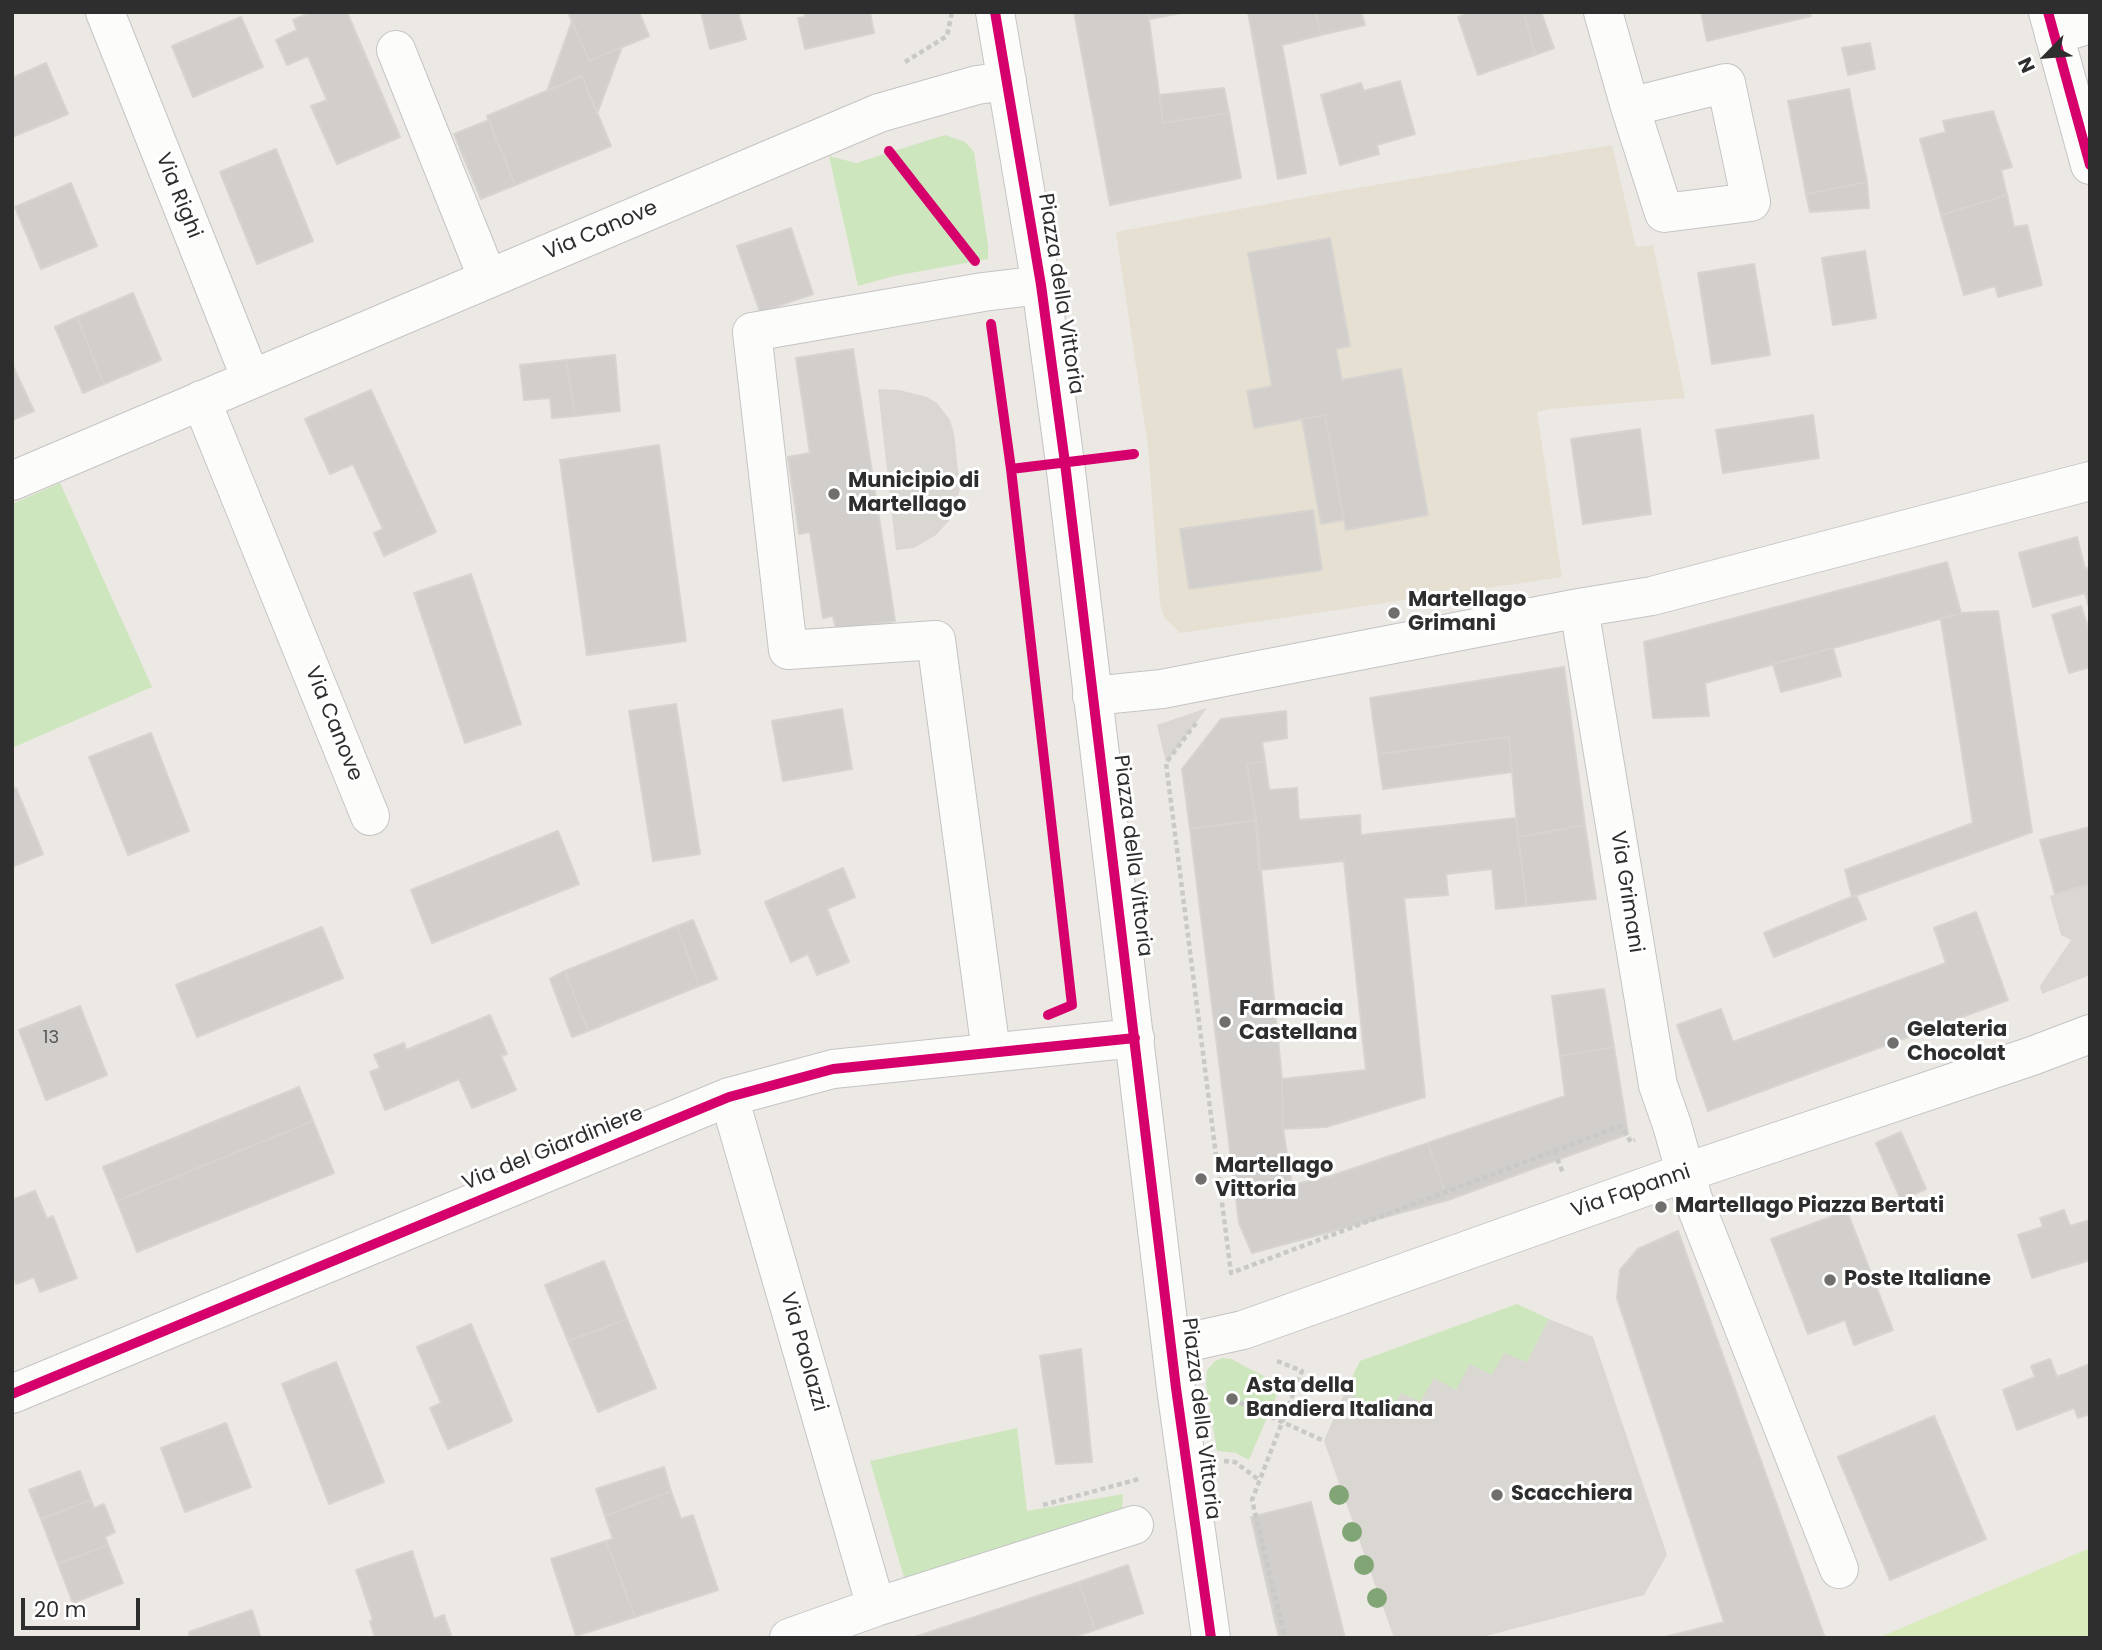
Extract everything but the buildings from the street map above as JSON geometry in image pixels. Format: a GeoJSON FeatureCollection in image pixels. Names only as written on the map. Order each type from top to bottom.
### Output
{"type":"FeatureCollection","features":[{"type":"Feature","properties":{"kind":"street","name":"Via Righi"},"geometry":{"type":"LineString","coordinates":[[106,12],[251,379]]}},
{"type":"Feature","properties":{"kind":"street","name":"Piazza della Vittoria"},"geometry":{"type":"LineString","coordinates":[[995,12],[1041,285],[1065,463],[1171,1346],[1211,1638]]}},
{"type":"Feature","properties":{"kind":"street"},"geometry":{"type":"LineString","coordinates":[[1603,12],[1630,107]]}},
{"type":"Feature","properties":{"kind":"street"},"geometry":{"type":"LineString","coordinates":[[2090,24],[2051,24],[2082,107],[2090,165]]}},
{"type":"Feature","properties":{"kind":"street"},"geometry":{"type":"LineString","coordinates":[[396,50],[488,279]]}},
{"type":"Feature","properties":{"kind":"street","name":"Via Canove"},"geometry":{"type":"LineString","coordinates":[[12,481],[879,113],[977,85],[1007,81]]}},
{"type":"Feature","properties":{"kind":"street","name":"Piazza della Vittoria"},"geometry":{"type":"LineString","coordinates":[[991,1052],[936,640],[788,650],[752,332],[983,292],[1041,285]]}},
{"type":"Feature","properties":{"kind":"street","name":"Via Canove"},"geometry":{"type":"LineString","coordinates":[[201,400],[370,816]]}},
{"type":"Feature","properties":{"kind":"street"},"geometry":{"type":"LineString","coordinates":[[1092,696],[1162,689],[1652,596],[2090,481]]}},
{"type":"Feature","properties":{"kind":"street","name":"Via Grimani"},"geometry":{"type":"LineString","coordinates":[[1579,608],[1658,1086],[1672,1125],[1684,1173],[1839,1569]]}},
{"type":"Feature","properties":{"kind":"street","name":"Via Fapanni"},"geometry":{"type":"LineString","coordinates":[[1171,1346],[1243,1331],[1684,1173],[2007,1065],[2090,1034]]}},
{"type":"Feature","properties":{"kind":"street","name":"Via del Giardiniere"},"geometry":{"type":"LineString","coordinates":[[12,1394],[729,1097],[833,1069],[1135,1038]]}},
{"type":"Feature","properties":{"kind":"street","name":"Via Paolazzi"},"geometry":{"type":"LineString","coordinates":[[729,1097],[876,1607]]}},
{"type":"Feature","properties":{"kind":"street"},"geometry":{"type":"LineString","coordinates":[[789,1638],[876,1607],[1134,1525]]}},
{"type":"Feature","properties":{"kind":"path"},"geometry":{"type":"LineString","coordinates":[[904,62],[947,36],[952,12]]}},
{"type":"Feature","properties":{"kind":"path"},"geometry":{"type":"LineString","coordinates":[[1199,719],[1166,763],[1192,1000],[1231,1273],[1621,1126],[1631,1142],[1639,1138]]}},
{"type":"Feature","properties":{"kind":"path"},"geometry":{"type":"LineString","coordinates":[[1269,1358],[1302,1371],[1252,1500],[1286,1638]]}},
{"type":"Feature","properties":{"kind":"path"},"geometry":{"type":"LineString","coordinates":[[1232,1399],[1324,1441]]}},
{"type":"Feature","properties":{"kind":"path"},"geometry":{"type":"LineString","coordinates":[[1214,1460],[1235,1462],[1259,1480]]}},
{"type":"Feature","properties":{"kind":"path"},"geometry":{"type":"LineString","coordinates":[[1043,1505],[1139,1479]]}},
{"type":"Feature","properties":{"kind":"shaded area"},"geometry":{"type":"Polygon","coordinates":[[[1612,145],[1636,247],[1653,245],[1685,398],[1537,412],[1562,577],[1180,633],[1164,617],[1160,604],[1148,446],[1116,232],[1612,145]]]}},
{"type":"Feature","properties":{"kind":"shaded area"},"geometry":{"type":"Polygon","coordinates":[[[878,389],[899,390],[927,397],[937,403],[950,420],[954,434],[960,488],[955,514],[936,535],[914,548],[896,550],[878,389]]]}},
{"type":"Feature","properties":{"kind":"shaded area"},"geometry":{"type":"Polygon","coordinates":[[[1207,708],[1166,763],[1157,725],[1207,708]]]}},
{"type":"Feature","properties":{"kind":"shaded area"},"geometry":{"type":"Polygon","coordinates":[[[2090,884],[2090,975],[2042,994],[2040,986],[2071,940],[2061,935],[2050,896],[2090,884]]]}},
{"type":"Feature","properties":{"kind":"shaded area"},"geometry":{"type":"Polygon","coordinates":[[[1549,1319],[1593,1337],[1667,1555],[1644,1595],[1478,1638],[1394,1638],[1324,1441],[1345,1391],[1389,1415],[1401,1393],[1420,1402],[1434,1378],[1456,1390],[1470,1364],[1492,1375],[1504,1353],[1527,1362],[1549,1319]]]}},
{"type":"Feature","properties":{"kind":"green space"},"geometry":{"type":"Polygon","coordinates":[[[945,135],[965,142],[974,152],[988,259],[894,276],[858,286],[829,156],[856,163],[945,135]]]}},
{"type":"Feature","properties":{"kind":"green space"},"geometry":{"type":"Polygon","coordinates":[[[60,483],[152,687],[12,748],[12,504],[60,483]]]}},
{"type":"Feature","properties":{"kind":"green space"},"geometry":{"type":"Polygon","coordinates":[[[1517,1304],[1549,1319],[1527,1362],[1389,1415],[1345,1391],[1360,1361],[1517,1304]]]}},
{"type":"Feature","properties":{"kind":"green space"},"geometry":{"type":"Polygon","coordinates":[[[1231,1359],[1281,1385],[1249,1460],[1236,1453],[1217,1451],[1206,1385],[1207,1370],[1215,1361],[1231,1359]]]}},
{"type":"Feature","properties":{"kind":"green space"},"geometry":{"type":"Polygon","coordinates":[[[1017,1428],[1027,1511],[1123,1494],[1122,1508],[905,1581],[870,1461],[1017,1428]]]}},
{"type":"Feature","properties":{"kind":"green space"},"geometry":{"type":"Polygon","coordinates":[[[2090,1548],[2090,1638],[1878,1638],[2090,1548]]]}},
{"type":"Feature","properties":{"kind":"cycle path"},"geometry":{"type":"LineString","coordinates":[[995,12],[1041,285],[1065,463],[1176,1388],[1211,1638]]}},
{"type":"Feature","properties":{"kind":"cycle path"},"geometry":{"type":"LineString","coordinates":[[2048,12],[2090,165]]}},
{"type":"Feature","properties":{"kind":"cycle path"},"geometry":{"type":"LineString","coordinates":[[889,151],[975,261]]}},
{"type":"Feature","properties":{"kind":"cycle path"},"geometry":{"type":"LineString","coordinates":[[991,324],[1011,469],[1072,1005],[1048,1015]]}},
{"type":"Feature","properties":{"kind":"cycle path"},"geometry":{"type":"LineString","coordinates":[[1011,469],[1134,454]]}},
{"type":"Feature","properties":{"kind":"cycle path"},"geometry":{"type":"LineString","coordinates":[[12,1394],[729,1097],[833,1069],[1135,1038]]}},
{"type":"Feature","properties":{"kind":"place","name":"Municipio di Martellago"},"geometry":{"type":"Point","coordinates":[834,494]}},
{"type":"Feature","properties":{"kind":"place","name":"Martellago Grimani"},"geometry":{"type":"Point","coordinates":[1394,613]}},
{"type":"Feature","properties":{"kind":"place","name":"Farmacia Castellana"},"geometry":{"type":"Point","coordinates":[1225,1022]}},
{"type":"Feature","properties":{"kind":"place","name":"Gelateria Chocolat"},"geometry":{"type":"Point","coordinates":[1893,1043]}},
{"type":"Feature","properties":{"kind":"place","name":"Martellago Vittoria"},"geometry":{"type":"Point","coordinates":[1201,1179]}},
{"type":"Feature","properties":{"kind":"place","name":"Martellago Piazza Bertati"},"geometry":{"type":"Point","coordinates":[1661,1207]}},
{"type":"Feature","properties":{"kind":"place","name":"Poste Italiane"},"geometry":{"type":"Point","coordinates":[1830,1280]}},
{"type":"Feature","properties":{"kind":"place","name":"Asta della Bandiera Italiana"},"geometry":{"type":"Point","coordinates":[1232,1399]}},
{"type":"Feature","properties":{"kind":"place","name":"Scacchiera"},"geometry":{"type":"Point","coordinates":[1497,1495]}}]}
